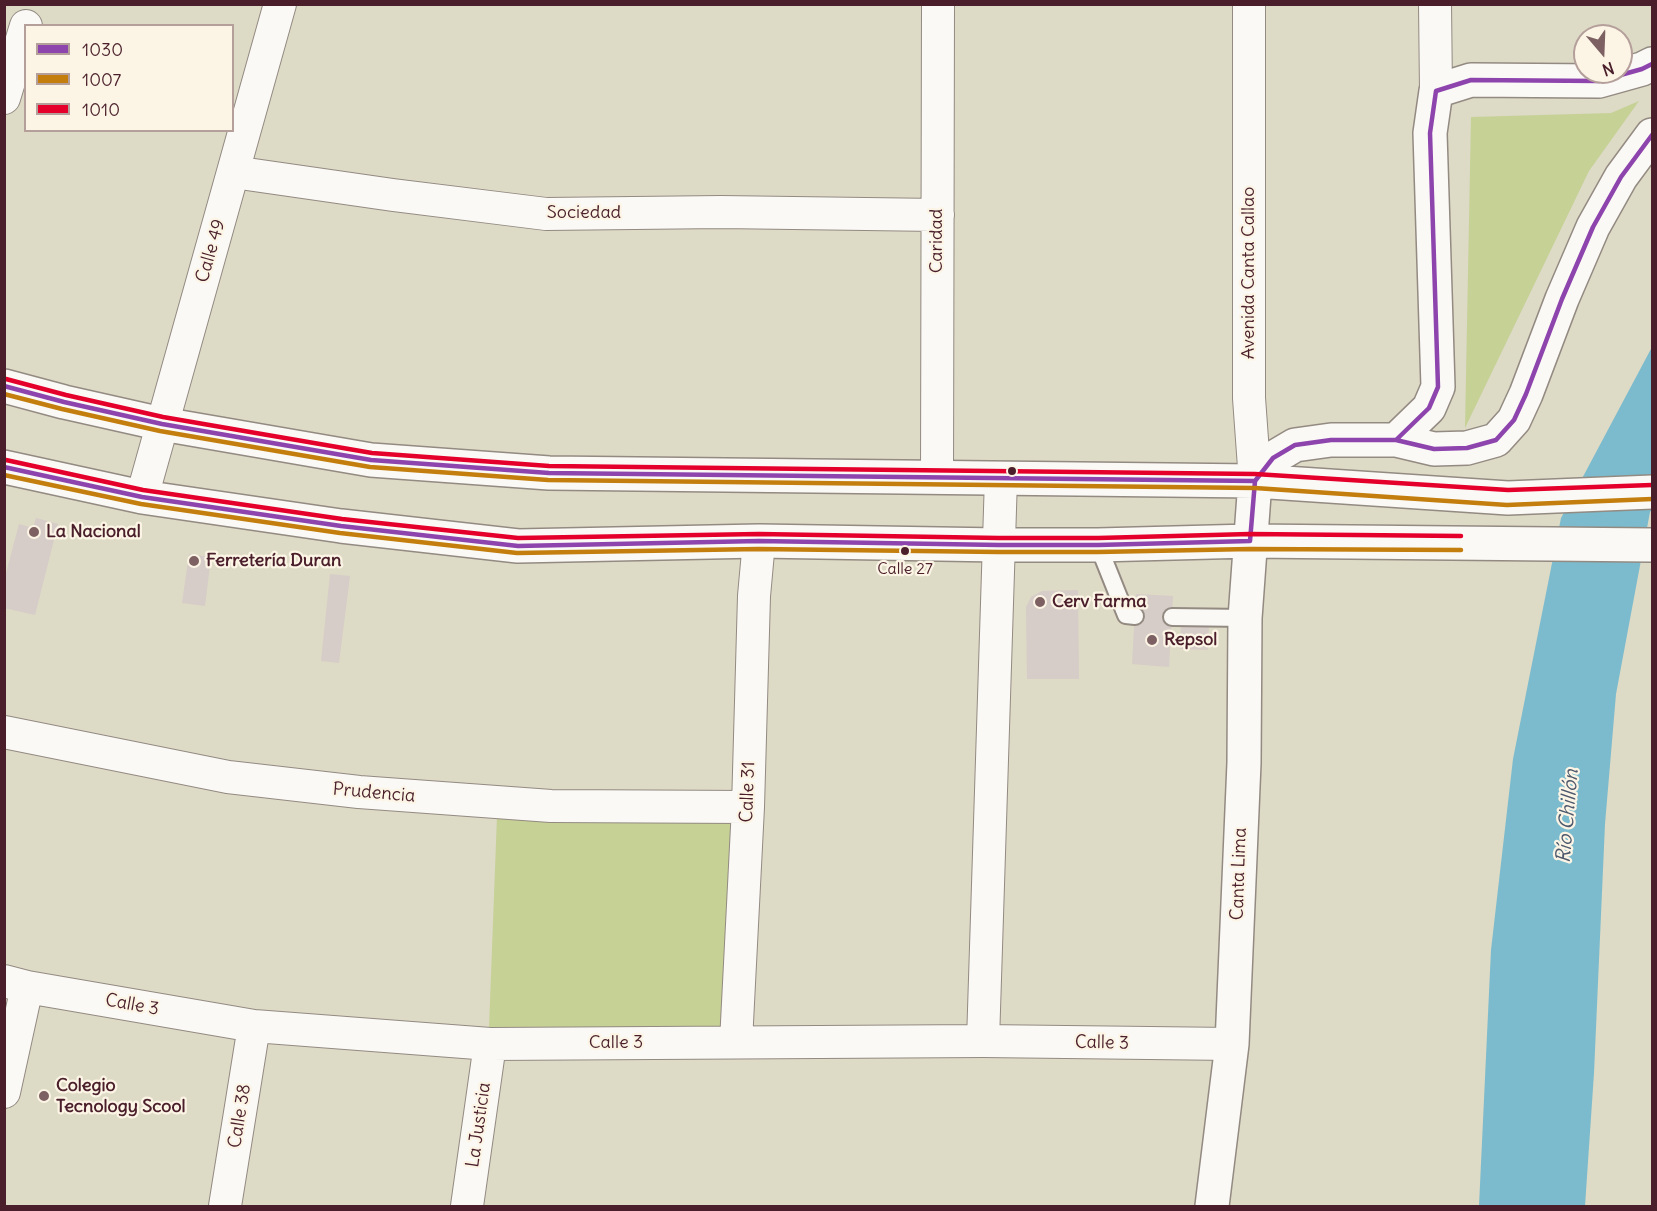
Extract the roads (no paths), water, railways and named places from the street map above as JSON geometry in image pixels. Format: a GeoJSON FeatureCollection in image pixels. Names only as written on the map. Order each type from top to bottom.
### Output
{"type":"FeatureCollection","features":[{"type":"Feature","properties":{"kind":"main road"},"geometry":{"type":"LineString","coordinates":[[1396,440],[1429,408],[1438,387],[1431,133],[1436,91],[1471,80],[1599,81],[1653,64]]}},
{"type":"Feature","properties":{"kind":"main road"},"geometry":{"type":"LineString","coordinates":[[1255,481],[1273,458],[1295,445],[1331,440],[1396,440],[1434,449],[1467,448],[1496,440],[1514,420],[1526,394],[1562,299],[1593,227],[1622,177],[1653,135]]}},
{"type":"Feature","properties":{"kind":"main road"},"geometry":{"type":"LineString","coordinates":[[4,386],[162,424],[371,460],[537,472],[1255,481],[1515,498],[1653,492]]}},
{"type":"Feature","properties":{"kind":"main road"},"geometry":{"type":"LineString","coordinates":[[4,467],[142,497],[341,526],[518,546],[759,541],[999,545],[1250,541],[1653,545]]}},
{"type":"Feature","properties":{"kind":"main road","name":"Avenida Canta Callao"},"geometry":{"type":"LineString","coordinates":[[1250,541],[1255,481]]}},
{"type":"Feature","properties":{"kind":"main road","name":"Canta Lima"},"geometry":{"type":"LineString","coordinates":[[1212,1206],[1232,1044],[1244,763],[1245,618],[1250,541]]}},
{"type":"Feature","properties":{"kind":"street"},"geometry":{"type":"LineString","coordinates":[[27,24],[32,4]]}},
{"type":"Feature","properties":{"kind":"street","name":"Calle 49"},"geometry":{"type":"LineString","coordinates":[[142,497],[280,4]]}},
{"type":"Feature","properties":{"kind":"street","name":"Caridad"},"geometry":{"type":"LineString","coordinates":[[937,477],[938,4]]}},
{"type":"Feature","properties":{"kind":"street","name":"Avenida Canta Callao"},"geometry":{"type":"LineString","coordinates":[[1249,4],[1249,398],[1255,481]]}},
{"type":"Feature","properties":{"kind":"street"},"geometry":{"type":"LineString","coordinates":[[1435,4],[1436,91]]}},
{"type":"Feature","properties":{"kind":"street"},"geometry":{"type":"LineString","coordinates":[[4,98],[24,33]]}},
{"type":"Feature","properties":{"kind":"street","name":"Sociedad"},"geometry":{"type":"LineString","coordinates":[[233,172],[546,214],[721,212],[938,215]]}},
{"type":"Feature","properties":{"kind":"street"},"geometry":{"type":"LineString","coordinates":[[983,1041],[1001,478]]}},
{"type":"Feature","properties":{"kind":"street","name":"Calle 31"},"geometry":{"type":"LineString","coordinates":[[736,1042],[748,807],[754,596],[759,541]]}},
{"type":"Feature","properties":{"kind":"street","name":"Prudencia"},"geometry":{"type":"LineString","coordinates":[[4,732],[228,777],[359,792],[551,806],[748,807]]}},
{"type":"Feature","properties":{"kind":"street"},"geometry":{"type":"LineString","coordinates":[[4,1092],[16,984]]}},
{"type":"Feature","properties":{"kind":"street","name":"Calle 3"},"geometry":{"type":"LineString","coordinates":[[16,984],[254,1026],[490,1044],[983,1041],[1232,1044]]}},
{"type":"Feature","properties":{"kind":"street","name":"Calle 38"},"geometry":{"type":"LineString","coordinates":[[225,1206],[254,1026]]}},
{"type":"Feature","properties":{"kind":"street","name":"La Justicia"},"geometry":{"type":"LineString","coordinates":[[467,1206],[490,1044]]}},
{"type":"Feature","properties":{"kind":"lane"},"geometry":{"type":"LineString","coordinates":[[1098,545],[1126,615],[1134,616]]}},
{"type":"Feature","properties":{"kind":"lane"},"geometry":{"type":"LineString","coordinates":[[1172,617],[1245,618]]}},
{"type":"Feature","properties":{"kind":"water","name":"Río Chillón"},"geometry":{"type":"Polygon","coordinates":[[[1652,347],[1652,509],[1616,694],[1605,824],[1594,1073],[1585,1206],[1479,1206],[1491,950],[1513,759],[1561,518],[1652,347]]]}},
{"type":"Feature","properties":{"kind":"place","name":"La Nacional"},"geometry":{"type":"Point","coordinates":[34,532]}},
{"type":"Feature","properties":{"kind":"place","name":"Calle 27"},"geometry":{"type":"Point","coordinates":[905,551]}},
{"type":"Feature","properties":{"kind":"place","name":"Ferretería Duran"},"geometry":{"type":"Point","coordinates":[194,561]}},
{"type":"Feature","properties":{"kind":"place","name":"Cerv Farma"},"geometry":{"type":"Point","coordinates":[1040,602]}},
{"type":"Feature","properties":{"kind":"place","name":"Repsol"},"geometry":{"type":"Point","coordinates":[1152,640]}},
{"type":"Feature","properties":{"kind":"place","name":"Colegio Tecnology Scool"},"geometry":{"type":"Point","coordinates":[44,1096]}}]}
